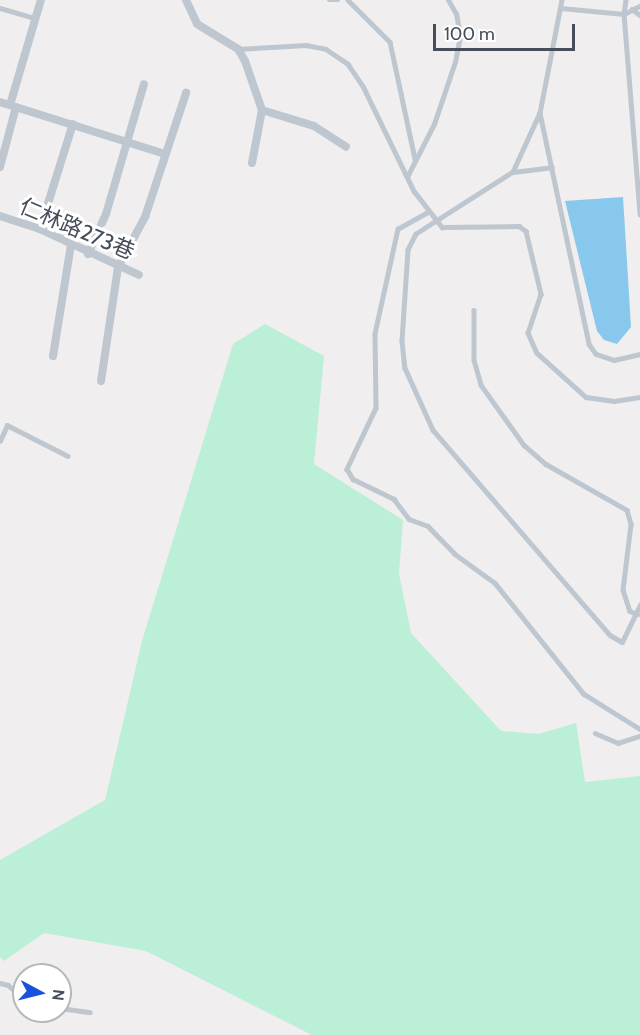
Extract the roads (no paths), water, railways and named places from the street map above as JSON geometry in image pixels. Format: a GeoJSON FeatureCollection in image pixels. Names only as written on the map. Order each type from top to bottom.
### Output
{"type":"FeatureCollection","features":[{"type":"Feature","properties":{"kind":"street"},"geometry":{"type":"LineString","coordinates":[[0,167],[13,106],[41,0]]}},
{"type":"Feature","properties":{"kind":"street"},"geometry":{"type":"LineString","coordinates":[[186,0],[197,24],[238,49],[261,110],[252,163]]}},
{"type":"Feature","properties":{"kind":"street"},"geometry":{"type":"LineString","coordinates":[[87,254],[106,214],[144,84]]}},
{"type":"Feature","properties":{"kind":"street"},"geometry":{"type":"LineString","coordinates":[[100,381],[118,267],[145,217],[186,93]]}},
{"type":"Feature","properties":{"kind":"street"},"geometry":{"type":"LineString","coordinates":[[0,102],[165,154]]}},
{"type":"Feature","properties":{"kind":"street"},"geometry":{"type":"LineString","coordinates":[[261,110],[314,126],[345,147]]}},
{"type":"Feature","properties":{"kind":"street"},"geometry":{"type":"LineString","coordinates":[[40,229],[73,124]]}},
{"type":"Feature","properties":{"kind":"street","name":"仁林路273巷"},"geometry":{"type":"LineString","coordinates":[[0,216],[40,229],[87,254],[139,275]]}},
{"type":"Feature","properties":{"kind":"street"},"geometry":{"type":"LineString","coordinates":[[54,356],[71,245]]}},
{"type":"Feature","properties":{"kind":"lane"},"geometry":{"type":"LineString","coordinates":[[329,0],[338,0]]}},
{"type":"Feature","properties":{"kind":"lane"},"geometry":{"type":"LineString","coordinates":[[348,0],[390,42],[415,159]]}},
{"type":"Feature","properties":{"kind":"lane"},"geometry":{"type":"LineString","coordinates":[[407,177],[449,87],[460,36],[456,14],[448,0]]}},
{"type":"Feature","properties":{"kind":"lane"},"geometry":{"type":"LineString","coordinates":[[513,172],[540,113],[562,0]]}},
{"type":"Feature","properties":{"kind":"lane"},"geometry":{"type":"LineString","coordinates":[[626,0],[624,14],[640,214]]}},
{"type":"Feature","properties":{"kind":"lane"},"geometry":{"type":"LineString","coordinates":[[561,8],[624,14],[640,6]]}},
{"type":"Feature","properties":{"kind":"lane"},"geometry":{"type":"LineString","coordinates":[[0,8],[36,18]]}},
{"type":"Feature","properties":{"kind":"lane"},"geometry":{"type":"LineString","coordinates":[[632,9],[640,15]]}},
{"type":"Feature","properties":{"kind":"lane"},"geometry":{"type":"LineString","coordinates":[[238,49],[306,45],[326,49],[348,64],[363,86],[407,177],[429,212],[442,227],[519,226],[526,231],[541,294],[528,333],[537,353],[586,397],[614,401],[640,397]]}},
{"type":"Feature","properties":{"kind":"lane"},"geometry":{"type":"LineString","coordinates":[[540,113],[589,344],[596,354],[614,360],[640,354]]}},
{"type":"Feature","properties":{"kind":"lane"},"geometry":{"type":"LineString","coordinates":[[552,167],[513,172],[434,219],[416,234],[408,250],[402,341],[405,368],[433,430],[610,635],[621,642],[639,614],[640,605]]}},
{"type":"Feature","properties":{"kind":"lane"},"geometry":{"type":"LineString","coordinates":[[429,212],[398,229],[375,334],[376,408],[347,468],[359,484],[394,499],[409,519],[428,526],[455,555],[495,583],[584,694],[640,729]]}},
{"type":"Feature","properties":{"kind":"lane"},"geometry":{"type":"LineString","coordinates":[[474,310],[474,360],[481,385],[524,445],[546,464],[627,510],[631,524],[623,590],[630,610],[639,614]]}},
{"type":"Feature","properties":{"kind":"lane"},"geometry":{"type":"LineString","coordinates":[[0,441],[8,425],[68,456]]}},
{"type":"Feature","properties":{"kind":"lane"},"geometry":{"type":"LineString","coordinates":[[595,733],[618,743],[640,736]]}},
{"type":"Feature","properties":{"kind":"lane"},"geometry":{"type":"LineString","coordinates":[[72,1010],[90,1012]]}},
{"type":"Feature","properties":{"kind":"water"},"geometry":{"type":"Polygon","coordinates":[[[623,197],[631,327],[617,344],[604,340],[597,331],[565,201],[623,197]]]}}]}
